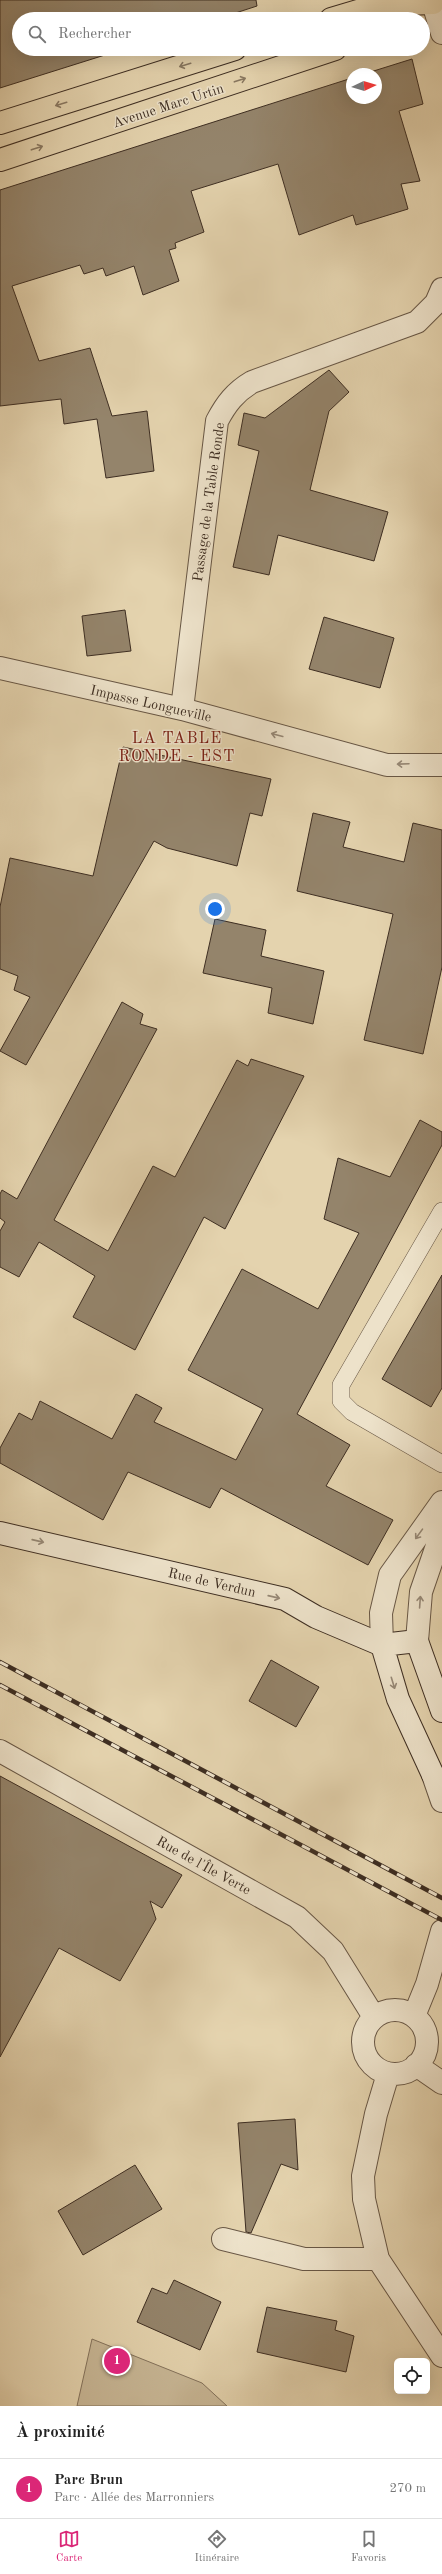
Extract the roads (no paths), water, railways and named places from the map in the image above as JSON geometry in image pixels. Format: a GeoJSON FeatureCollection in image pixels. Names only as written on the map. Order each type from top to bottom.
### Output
{"type":"FeatureCollection","features":[{"type":"Feature","properties":{"kind":"main road"},"geometry":{"type":"LineString","coordinates":[[354,12],[378,5],[438,2]]}},
{"type":"Feature","properties":{"kind":"main road"},"geometry":{"type":"LineString","coordinates":[[421,12],[438,2]]}},
{"type":"Feature","properties":{"kind":"main road"},"geometry":{"type":"LineString","coordinates":[[0,123],[213,56]]}},
{"type":"Feature","properties":{"kind":"main road","name":"Avenue Marc Urtin"},"geometry":{"type":"LineString","coordinates":[[0,160],[314,56]]}},
{"type":"Feature","properties":{"kind":"street"},"geometry":{"type":"LineString","coordinates":[[438,2],[442,33]]}},
{"type":"Feature","properties":{"kind":"street","name":"Passage de la Table Ronde"},"geometry":{"type":"LineString","coordinates":[[182,709],[217,421],[227,403],[239,390],[252,382],[417,322],[436,303],[442,289]]}},
{"type":"Feature","properties":{"kind":"street","name":"Impasse Longueville"},"geometry":{"type":"LineString","coordinates":[[0,668],[182,709],[387,765],[442,765]]}},
{"type":"Feature","properties":{"kind":"street"},"geometry":{"type":"LineString","coordinates":[[442,1502],[390,1575],[381,1613],[382,1646],[398,1699],[437,1778],[442,1801]]}},
{"type":"Feature","properties":{"kind":"street"},"geometry":{"type":"LineString","coordinates":[[442,1531],[421,1592],[417,1641],[442,1712]]}},
{"type":"Feature","properties":{"kind":"street","name":"Rue de Verdun"},"geometry":{"type":"LineString","coordinates":[[0,1532],[285,1599],[316,1617],[382,1646]]}},
{"type":"Feature","properties":{"kind":"street"},"geometry":{"type":"LineString","coordinates":[[382,1646],[417,1641]]}},
{"type":"Feature","properties":{"kind":"street","name":"Rue de l'Île Verte"},"geometry":{"type":"LineString","coordinates":[[0,1751],[297,1917],[333,1951],[374,2017]]}},
{"type":"Feature","properties":{"kind":"street"},"geometry":{"type":"LineString","coordinates":[[414,2016],[427,1984],[442,1931]]}},
{"type":"Feature","properties":{"kind":"street"},"geometry":{"type":"LineString","coordinates":[[396,2010],[414,2016],[421,2024],[426,2045],[423,2056],[416,2065],[400,2074],[388,2074],[372,2064],[363,2045],[364,2034],[374,2017],[396,2010]]}},
{"type":"Feature","properties":{"kind":"street"},"geometry":{"type":"LineString","coordinates":[[416,2065],[442,2083]]}},
{"type":"Feature","properties":{"kind":"street"},"geometry":{"type":"LineString","coordinates":[[388,2074],[376,2114],[363,2176],[364,2199],[378,2259],[442,2356]]}},
{"type":"Feature","properties":{"kind":"street"},"geometry":{"type":"LineString","coordinates":[[223,2240],[304,2259],[378,2259]]}},
{"type":"Feature","properties":{"kind":"lane"},"geometry":{"type":"LineString","coordinates":[[442,1211],[341,1385],[341,1401],[352,1412],[442,1464]]}},
{"type":"Feature","properties":{"kind":"railway"},"geometry":{"type":"LineString","coordinates":[[0,1662],[442,1898]]}},
{"type":"Feature","properties":{"kind":"railway"},"geometry":{"type":"LineString","coordinates":[[0,1685],[442,1920]]}},
{"type":"Feature","properties":{"kind":"place","name":"Parc Brun"},"geometry":{"type":"Point","coordinates":[117,2361]}},
{"type":"Feature","properties":{"kind":"district","name":"LA TABLE RONDE - EST"},"geometry":{"type":"Point","coordinates":[177,746]}}]}
